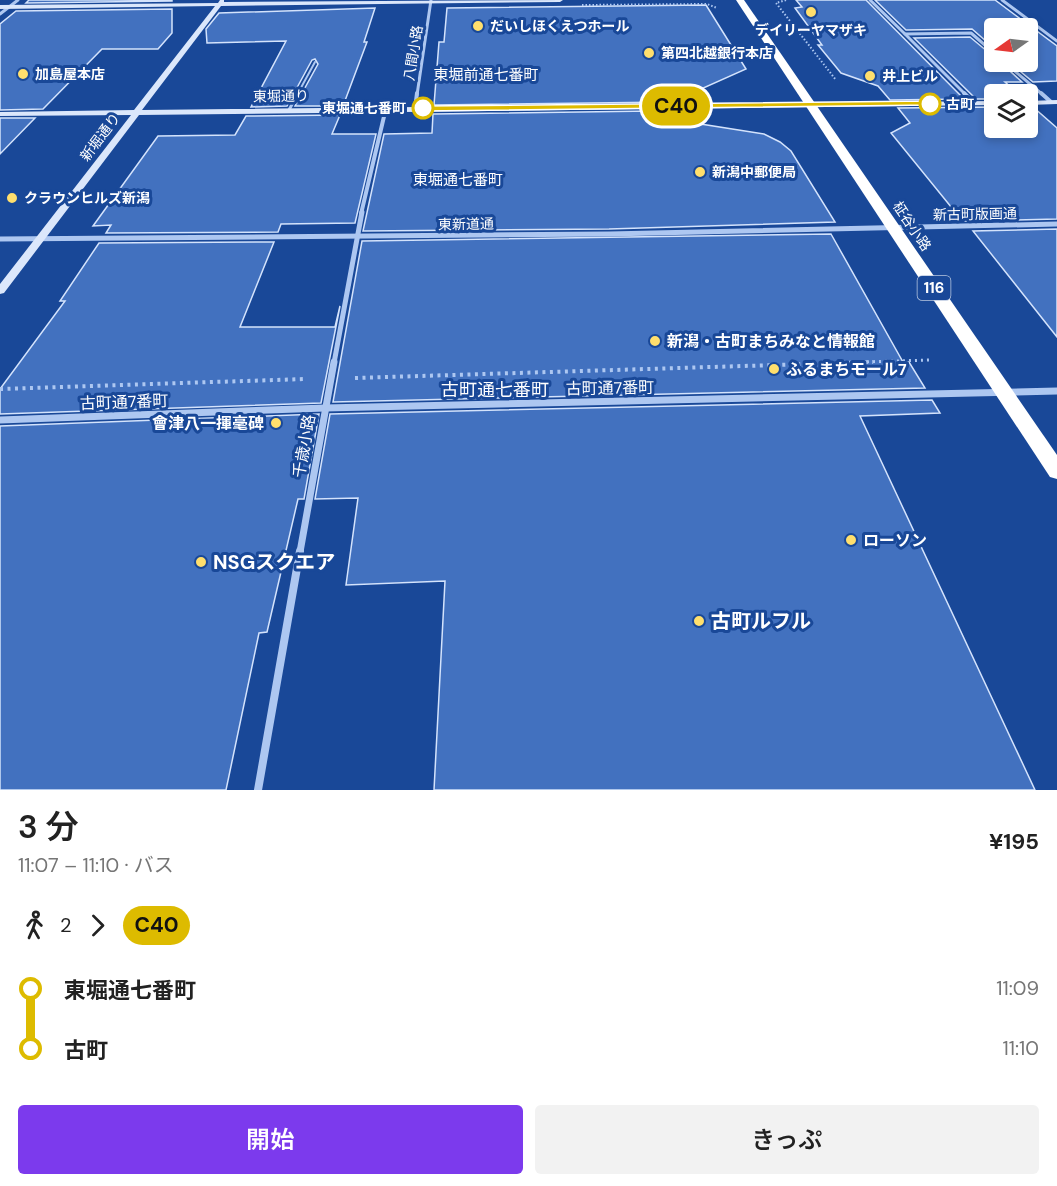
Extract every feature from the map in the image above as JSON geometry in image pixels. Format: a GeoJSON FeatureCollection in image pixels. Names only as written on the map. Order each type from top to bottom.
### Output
{"type":"FeatureCollection","features":[{"type":"Feature","properties":{"kind":"highway","name":"柾谷小路"},"geometry":{"type":"LineString","coordinates":[[740,0],[1057,471]]}},
{"type":"Feature","properties":{"kind":"street"},"geometry":{"type":"LineString","coordinates":[[0,14],[18,0]]}},
{"type":"Feature","properties":{"kind":"street"},"geometry":{"type":"LineString","coordinates":[[0,6],[560,0]]}},
{"type":"Feature","properties":{"kind":"street"},"geometry":{"type":"LineString","coordinates":[[870,0],[974,104]]}},
{"type":"Feature","properties":{"kind":"street"},"geometry":{"type":"LineString","coordinates":[[1002,0],[1057,41]]}},
{"type":"Feature","properties":{"kind":"street","name":"八間小路"},"geometry":{"type":"LineString","coordinates":[[415,109],[431,1]]}},
{"type":"Feature","properties":{"kind":"street","name":"新堀通り"},"geometry":{"type":"LineString","coordinates":[[0,291],[221,2]]}},
{"type":"Feature","properties":{"kind":"street"},"geometry":{"type":"LineString","coordinates":[[905,34],[971,33],[984,45]]}},
{"type":"Feature","properties":{"kind":"street"},"geometry":{"type":"LineString","coordinates":[[1016,72],[1054,102]]}},
{"type":"Feature","properties":{"kind":"street"},"geometry":{"type":"LineString","coordinates":[[1038,103],[1054,102]]}},
{"type":"Feature","properties":{"kind":"street","name":"東堀通り"},"geometry":{"type":"LineString","coordinates":[[0,114],[386,108],[984,104]]}},
{"type":"Feature","properties":{"kind":"street","name":"千歳小路"},"geometry":{"type":"LineString","coordinates":[[258,790],[356,237],[386,108]]}},
{"type":"Feature","properties":{"kind":"street","name":"新古町版画通"},"geometry":{"type":"LineString","coordinates":[[893,228],[1057,224]]}},
{"type":"Feature","properties":{"kind":"street","name":"東新道通"},"geometry":{"type":"LineString","coordinates":[[0,239],[356,237],[893,228]]}},
{"type":"Feature","properties":{"kind":"street","name":"古町通7番町"},"geometry":{"type":"LineString","coordinates":[[0,420],[325,408],[1057,391]]}},
{"type":"Feature","properties":{"kind":"lane"},"geometry":{"type":"LineString","coordinates":[[289,110],[315,62]]}},
{"type":"Feature","properties":{"kind":"path"},"geometry":{"type":"LineString","coordinates":[[786,0],[776,3],[835,80]]}},
{"type":"Feature","properties":{"kind":"path"},"geometry":{"type":"LineString","coordinates":[[620,5],[707,4],[721,9]]}},
{"type":"Feature","properties":{"kind":"path"},"geometry":{"type":"LineString","coordinates":[[346,378],[931,360]]}},
{"type":"Feature","properties":{"kind":"path"},"geometry":{"type":"LineString","coordinates":[[0,389],[310,379]]}},
{"type":"Feature","properties":{"kind":"building"},"geometry":{"type":"Polygon","coordinates":[[[29,0],[172,0],[172,1],[26,3],[29,0]]]}},
{"type":"Feature","properties":{"kind":"building"},"geometry":{"type":"Polygon","coordinates":[[[796,0],[866,0],[964,99],[890,100],[878,86],[841,73],[818,45],[822,45],[795,8],[802,7],[796,0]]]}},
{"type":"Feature","properties":{"kind":"building"},"geometry":{"type":"Polygon","coordinates":[[[875,0],[995,0],[1019,18],[984,18],[984,39],[972,29],[906,30],[875,0]]]}},
{"type":"Feature","properties":{"kind":"building"},"geometry":{"type":"Polygon","coordinates":[[[706,5],[746,69],[672,102],[434,105],[439,42],[444,42],[447,8],[706,5]]]}},
{"type":"Feature","properties":{"kind":"building"},"geometry":{"type":"Polygon","coordinates":[[[375,8],[364,42],[367,42],[343,106],[295,106],[318,64],[315,59],[312,60],[287,106],[251,107],[286,41],[207,43],[206,29],[219,13],[375,8]]]}},
{"type":"Feature","properties":{"kind":"building"},"geometry":{"type":"Polygon","coordinates":[[[172,9],[172,33],[158,49],[102,49],[43,109],[0,110],[0,24],[16,11],[172,9]]]}},
{"type":"Feature","properties":{"kind":"building"},"geometry":{"type":"Polygon","coordinates":[[[1038,32],[1057,46],[1057,81],[1033,82],[1021,72],[1038,72],[1038,32]]]}},
{"type":"Feature","properties":{"kind":"building"},"geometry":{"type":"Polygon","coordinates":[[[970,37],[984,49],[984,72],[1011,72],[1022,82],[984,84],[984,99],[976,99],[914,38],[970,37]]]}},
{"type":"Feature","properties":{"kind":"building"},"geometry":{"type":"Polygon","coordinates":[[[984,107],[984,138],[1038,138],[1038,111],[1057,128],[1057,219],[965,221],[891,133],[910,123],[898,108],[984,107]]]}},
{"type":"Feature","properties":{"kind":"building"},"geometry":{"type":"Polygon","coordinates":[[[652,111],[644,115],[764,134],[780,142],[791,151],[835,222],[609,229],[363,231],[384,134],[432,133],[433,114],[652,111]]]}},
{"type":"Feature","properties":{"kind":"building"},"geometry":{"type":"Polygon","coordinates":[[[340,115],[332,134],[376,134],[355,223],[281,224],[278,232],[106,233],[111,225],[93,226],[158,136],[235,135],[246,116],[340,115]]]}},
{"type":"Feature","properties":{"kind":"building"},"geometry":{"type":"Polygon","coordinates":[[[0,118],[35,118],[0,154],[0,118]]]}},
{"type":"Feature","properties":{"kind":"building"},"geometry":{"type":"Polygon","coordinates":[[[1057,229],[1057,337],[973,231],[1057,229]]]}},
{"type":"Feature","properties":{"kind":"building"},"geometry":{"type":"Polygon","coordinates":[[[831,234],[903,362],[909,362],[925,388],[333,402],[362,241],[831,234]]]}},
{"type":"Feature","properties":{"kind":"building"},"geometry":{"type":"Polygon","coordinates":[[[274,242],[240,327],[335,327],[340,306],[321,403],[0,414],[0,389],[65,301],[60,301],[99,243],[274,242]]]}},
{"type":"Feature","properties":{"kind":"building","name":"古町ルフル"},"geometry":{"type":"Polygon","coordinates":[[[932,400],[940,413],[860,416],[1035,790],[434,790],[445,581],[346,585],[358,498],[315,499],[330,414],[932,400]]]}},
{"type":"Feature","properties":{"kind":"building","name":"NSGスクエア"},"geometry":{"type":"Polygon","coordinates":[[[319,414],[304,499],[298,499],[267,632],[259,633],[226,790],[0,790],[0,426],[319,414]]]}},
{"type":"Feature","properties":{"kind":"bus line","name":"C40"},"geometry":{"type":"LineString","coordinates":[[423,108],[930,104]]}},
{"type":"Feature","properties":{"kind":"place","name":"デイリーヤマザキ"},"geometry":{"type":"Point","coordinates":[811,12]}},
{"type":"Feature","properties":{"kind":"place","name":"だいしほくえつホール"},"geometry":{"type":"Point","coordinates":[478,26]}},
{"type":"Feature","properties":{"kind":"place","name":"第四北越銀行本店"},"geometry":{"type":"Point","coordinates":[649,53]}},
{"type":"Feature","properties":{"kind":"place","name":"加島屋本店"},"geometry":{"type":"Point","coordinates":[23,74]}},
{"type":"Feature","properties":{"kind":"place","name":"井上ビル"},"geometry":{"type":"Point","coordinates":[870,76]}},
{"type":"Feature","properties":{"kind":"place","name":"古町"},"geometry":{"type":"Point","coordinates":[930,104]}},
{"type":"Feature","properties":{"kind":"place","name":"東堀通七番町"},"geometry":{"type":"Point","coordinates":[423,108]}},
{"type":"Feature","properties":{"kind":"place","name":"新潟中郵便局"},"geometry":{"type":"Point","coordinates":[700,172]}},
{"type":"Feature","properties":{"kind":"place","name":"クラウンヒルズ新潟"},"geometry":{"type":"Point","coordinates":[12,198]}},
{"type":"Feature","properties":{"kind":"place","name":"新潟・古町まちみなと情報館"},"geometry":{"type":"Point","coordinates":[655,341]}},
{"type":"Feature","properties":{"kind":"place","name":"ふるまちモール7"},"geometry":{"type":"Point","coordinates":[774,369]}},
{"type":"Feature","properties":{"kind":"place","name":"會津八一揮毫碑"},"geometry":{"type":"Point","coordinates":[276,423]}},
{"type":"Feature","properties":{"kind":"place","name":"ローソン"},"geometry":{"type":"Point","coordinates":[851,540]}},
{"type":"Feature","properties":{"kind":"place","name":"NSGスクエア"},"geometry":{"type":"Point","coordinates":[201,562]}},
{"type":"Feature","properties":{"kind":"place","name":"古町ルフル"},"geometry":{"type":"Point","coordinates":[699,621]}},
{"type":"Feature","properties":{"kind":"district","name":"東堀前通七番町"},"geometry":{"type":"Point","coordinates":[486,75]}},
{"type":"Feature","properties":{"kind":"district","name":"東堀通七番町"},"geometry":{"type":"Point","coordinates":[458,180]}},
{"type":"Feature","properties":{"kind":"district","name":"古町通七番町"},"geometry":{"type":"Point","coordinates":[495,390]}}]}
